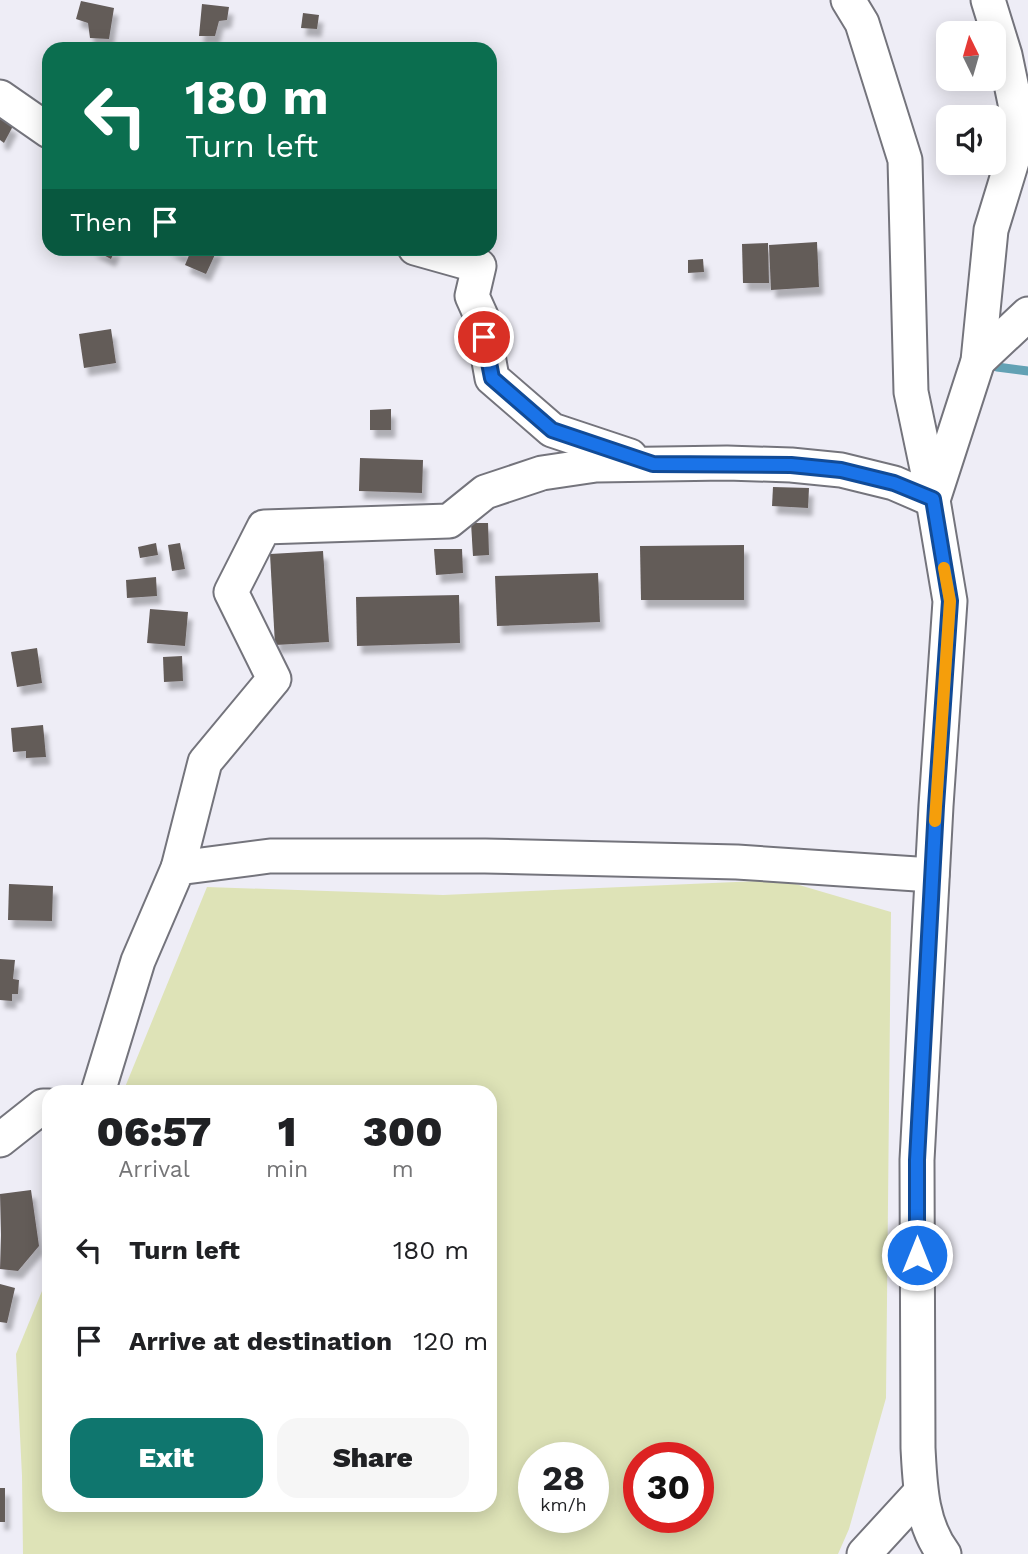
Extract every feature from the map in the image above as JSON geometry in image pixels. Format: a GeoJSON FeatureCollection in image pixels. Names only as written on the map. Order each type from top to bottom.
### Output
{"type":"FeatureCollection","features":[{"type":"Feature","properties":{"kind":"street"},"geometry":{"type":"LineString","coordinates":[[848,0],[862,23],[905,160],[911,392],[950,601],[917,1160],[920,1493],[926,1517],[944,1554]]}},
{"type":"Feature","properties":{"kind":"street"},"geometry":{"type":"LineString","coordinates":[[933,499],[978,360],[991,230],[1021,132],[1005,55],[988,0]]}},
{"type":"Feature","properties":{"kind":"street"},"geometry":{"type":"LineString","coordinates":[[0,97],[42,126]]}},
{"type":"Feature","properties":{"kind":"street"},"geometry":{"type":"LineString","coordinates":[[443,256],[479,266],[472,296],[481,316],[492,378],[552,430],[653,464]]}},
{"type":"Feature","properties":{"kind":"street"},"geometry":{"type":"LineString","coordinates":[[978,360],[1028,314]]}},
{"type":"Feature","properties":{"kind":"street"},"geometry":{"type":"LineString","coordinates":[[101,1085],[138,961],[178,868],[205,762],[274,679],[231,592],[264,527],[449,521],[485,492],[542,473],[596,465],[791,465],[841,470],[894,483],[933,499]]}},
{"type":"Feature","properties":{"kind":"street"},"geometry":{"type":"LineString","coordinates":[[178,868],[270,856],[485,856],[737,862],[932,875]]}},
{"type":"Feature","properties":{"kind":"street"},"geometry":{"type":"LineString","coordinates":[[0,1140],[42,1107]]}},
{"type":"Feature","properties":{"kind":"street"},"geometry":{"type":"LineString","coordinates":[[864,1554],[920,1493]]}},
{"type":"Feature","properties":{"kind":"green space"},"geometry":{"type":"Polygon","coordinates":[[[782,880],[891,912],[886,1398],[849,1529],[838,1554],[23,1554],[16,1354],[42,1291],[42,1512],[497,1512],[497,1085],[126,1085],[207,887],[443,895],[782,880]]]}},
{"type":"Feature","properties":{"kind":"building"},"geometry":{"type":"Polygon","coordinates":[[[81,1],[114,8],[109,39],[90,38],[88,23],[76,19],[81,1]]]}},
{"type":"Feature","properties":{"kind":"building"},"geometry":{"type":"Polygon","coordinates":[[[202,4],[229,7],[227,20],[219,21],[215,36],[199,36],[202,4]]]}},
{"type":"Feature","properties":{"kind":"building"},"geometry":{"type":"Polygon","coordinates":[[[303,13],[319,15],[317,29],[301,28],[303,13]]]}},
{"type":"Feature","properties":{"kind":"building"},"geometry":{"type":"Polygon","coordinates":[[[0,119],[13,126],[4,143],[0,140],[0,119]]]}},
{"type":"Feature","properties":{"kind":"building"},"geometry":{"type":"Polygon","coordinates":[[[817,242],[819,287],[771,290],[769,245],[817,242]]]}},
{"type":"Feature","properties":{"kind":"building"},"geometry":{"type":"Polygon","coordinates":[[[768,243],[769,283],[743,283],[742,244],[768,243]]]}},
{"type":"Feature","properties":{"kind":"building"},"geometry":{"type":"Polygon","coordinates":[[[189,256],[214,256],[206,274],[185,265],[189,256]]]}},
{"type":"Feature","properties":{"kind":"building"},"geometry":{"type":"Polygon","coordinates":[[[703,259],[704,272],[688,273],[688,260],[703,259]]]}},
{"type":"Feature","properties":{"kind":"building"},"geometry":{"type":"Polygon","coordinates":[[[111,329],[116,363],[84,368],[79,334],[111,329]]]}},
{"type":"Feature","properties":{"kind":"building"},"geometry":{"type":"Polygon","coordinates":[[[391,409],[391,430],[370,430],[370,410],[391,409]]]}},
{"type":"Feature","properties":{"kind":"building"},"geometry":{"type":"Polygon","coordinates":[[[360,458],[423,460],[422,493],[359,491],[360,458]]]}},
{"type":"Feature","properties":{"kind":"building"},"geometry":{"type":"Polygon","coordinates":[[[773,487],[809,488],[808,508],[772,506],[773,487]]]}},
{"type":"Feature","properties":{"kind":"building"},"geometry":{"type":"Polygon","coordinates":[[[471,523],[488,523],[489,555],[473,556],[471,523]]]}},
{"type":"Feature","properties":{"kind":"building"},"geometry":{"type":"Polygon","coordinates":[[[156,543],[158,555],[140,558],[138,547],[156,543]]]}},
{"type":"Feature","properties":{"kind":"building"},"geometry":{"type":"Polygon","coordinates":[[[180,543],[185,569],[172,571],[168,545],[180,543]]]}},
{"type":"Feature","properties":{"kind":"building"},"geometry":{"type":"Polygon","coordinates":[[[744,545],[744,600],[641,600],[640,546],[744,545]]]}},
{"type":"Feature","properties":{"kind":"building"},"geometry":{"type":"Polygon","coordinates":[[[434,549],[462,549],[463,573],[436,575],[434,549]]]}},
{"type":"Feature","properties":{"kind":"building"},"geometry":{"type":"Polygon","coordinates":[[[323,551],[329,642],[275,645],[270,554],[323,551]]]}},
{"type":"Feature","properties":{"kind":"building"},"geometry":{"type":"Polygon","coordinates":[[[598,573],[600,622],[497,626],[495,576],[598,573]]]}},
{"type":"Feature","properties":{"kind":"building"},"geometry":{"type":"Polygon","coordinates":[[[156,577],[157,596],[127,598],[126,580],[156,577]]]}},
{"type":"Feature","properties":{"kind":"building"},"geometry":{"type":"Polygon","coordinates":[[[459,595],[460,643],[357,646],[356,597],[459,595]]]}},
{"type":"Feature","properties":{"kind":"building"},"geometry":{"type":"Polygon","coordinates":[[[150,609],[188,612],[185,646],[147,643],[150,609]]]}},
{"type":"Feature","properties":{"kind":"building"},"geometry":{"type":"Polygon","coordinates":[[[37,648],[42,683],[17,687],[11,652],[37,648]]]}},
{"type":"Feature","properties":{"kind":"building"},"geometry":{"type":"Polygon","coordinates":[[[182,656],[183,681],[164,682],[163,657],[182,656]]]}},
{"type":"Feature","properties":{"kind":"building"},"geometry":{"type":"Polygon","coordinates":[[[43,725],[46,757],[26,758],[26,751],[13,752],[11,728],[43,725]]]}},
{"type":"Feature","properties":{"kind":"building"},"geometry":{"type":"Polygon","coordinates":[[[9,884],[53,886],[52,921],[8,920],[9,884]]]}},
{"type":"Feature","properties":{"kind":"building"},"geometry":{"type":"Polygon","coordinates":[[[0,959],[15,960],[13,979],[19,980],[18,994],[12,994],[12,1001],[0,1000],[0,959]]]}},
{"type":"Feature","properties":{"kind":"building"},"geometry":{"type":"Polygon","coordinates":[[[31,1190],[39,1246],[18,1271],[0,1269],[0,1194],[31,1190]]]}},
{"type":"Feature","properties":{"kind":"building"},"geometry":{"type":"Polygon","coordinates":[[[0,1284],[15,1288],[7,1323],[0,1322],[0,1284]]]}},
{"type":"Feature","properties":{"kind":"building"},"geometry":{"type":"Polygon","coordinates":[[[0,1488],[5,1488],[5,1522],[0,1522],[0,1488]]]}},
{"type":"Feature","properties":{"kind":"waterway"},"geometry":{"type":"LineString","coordinates":[[997,367],[1028,371]]}},
{"type":"Feature","properties":{"kind":"slow traffic"},"geometry":{"type":"LineString","coordinates":[[935,821],[950,601],[944,568]]}},
{"type":"Feature","properties":{"kind":"route"},"geometry":{"type":"LineString","coordinates":[[484,337],[492,378],[552,430],[653,464],[791,465],[841,470],[894,483],[933,499],[950,601],[917,1160],[917,1255]]}}]}
